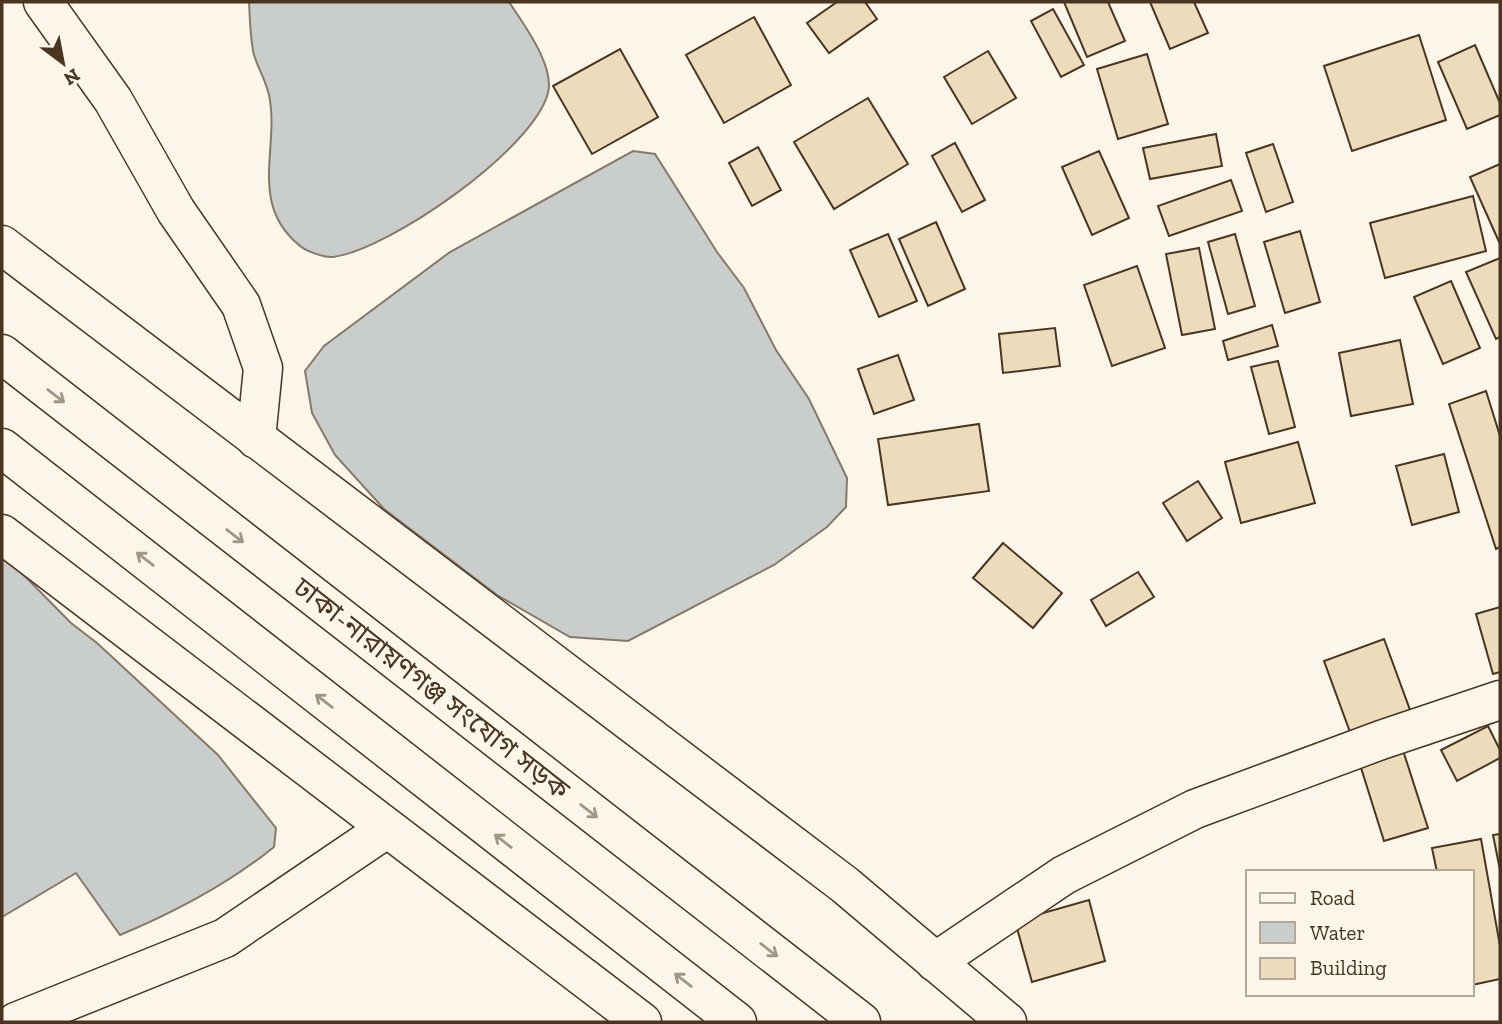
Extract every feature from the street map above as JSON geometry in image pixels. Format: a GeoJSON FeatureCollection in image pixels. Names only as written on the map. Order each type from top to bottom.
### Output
{"type":"FeatureCollection","features":[{"type":"Feature","properties":{"kind":"street"},"geometry":{"type":"LineString","coordinates":[[43,2],[113,100],[176,211],[241,305],[263,368],[256,439]]}},
{"type":"Feature","properties":{"kind":"street"},"geometry":{"type":"LineString","coordinates":[[2,245],[845,885],[1007,1022]]}},
{"type":"Feature","properties":{"kind":"street","name":"ঢাকা-নারায়ণগঞ্জ সংযোগ সড়ক"},"geometry":{"type":"LineString","coordinates":[[2,354],[861,1022]]}},
{"type":"Feature","properties":{"kind":"street"},"geometry":{"type":"LineString","coordinates":[[2,448],[737,1022]]}},
{"type":"Feature","properties":{"kind":"street"},"geometry":{"type":"LineString","coordinates":[[2,534],[642,1022]]}},
{"type":"Feature","properties":{"kind":"street"},"geometry":{"type":"LineString","coordinates":[[935,962],[1063,875],[1195,809],[1381,740],[1500,700]]}},
{"type":"Feature","properties":{"kind":"street"},"geometry":{"type":"LineString","coordinates":[[16,1022],[225,938],[386,829]]}},
{"type":"Feature","properties":{"kind":"water"},"geometry":{"type":"Polygon","coordinates":[[[249,2],[509,2],[542,58],[547,70],[548,93],[537,116],[516,142],[456,193],[389,236],[358,250],[333,257],[320,255],[299,245],[284,229],[274,211],[269,174],[269,95],[254,55],[249,2]]]}},
{"type":"Feature","properties":{"kind":"water"},"geometry":{"type":"Polygon","coordinates":[[[633,151],[655,154],[717,252],[744,288],[776,350],[809,399],[847,478],[846,507],[827,527],[774,565],[628,641],[570,637],[497,595],[384,509],[335,455],[312,413],[305,371],[324,346],[450,252],[633,151]]]}},
{"type":"Feature","properties":{"kind":"water"},"geometry":{"type":"Polygon","coordinates":[[[2,553],[71,623],[97,643],[218,755],[276,828],[274,847],[200,896],[120,935],[76,873],[2,917],[2,553]]]}},
{"type":"Feature","properties":{"kind":"building"},"geometry":{"type":"Polygon","coordinates":[[[837,2],[865,2],[877,19],[829,53],[807,23],[837,2]]]}},
{"type":"Feature","properties":{"kind":"building"},"geometry":{"type":"Polygon","coordinates":[[[1064,2],[1108,2],[1125,41],[1087,57],[1064,2]]]}},
{"type":"Feature","properties":{"kind":"building"},"geometry":{"type":"Polygon","coordinates":[[[1150,2],[1194,2],[1208,33],[1170,49],[1150,2]]]}},
{"type":"Feature","properties":{"kind":"building"},"geometry":{"type":"Polygon","coordinates":[[[1053,9],[1084,65],[1061,77],[1031,21],[1053,9]]]}},
{"type":"Feature","properties":{"kind":"building"},"geometry":{"type":"Polygon","coordinates":[[[754,17],[791,85],[724,123],[686,55],[754,17]]]}},
{"type":"Feature","properties":{"kind":"building"},"geometry":{"type":"Polygon","coordinates":[[[1419,35],[1446,120],[1352,151],[1324,66],[1419,35]]]}},
{"type":"Feature","properties":{"kind":"building"},"geometry":{"type":"Polygon","coordinates":[[[1475,45],[1500,103],[1500,115],[1467,129],[1438,62],[1475,45]]]}},
{"type":"Feature","properties":{"kind":"building"},"geometry":{"type":"Polygon","coordinates":[[[620,49],[658,117],[592,154],[553,86],[620,49]]]}},
{"type":"Feature","properties":{"kind":"building"},"geometry":{"type":"Polygon","coordinates":[[[988,51],[1016,98],[972,124],[944,77],[988,51]]]}},
{"type":"Feature","properties":{"kind":"building"},"geometry":{"type":"Polygon","coordinates":[[[1147,54],[1168,124],[1118,139],[1097,69],[1147,54]]]}},
{"type":"Feature","properties":{"kind":"building"},"geometry":{"type":"Polygon","coordinates":[[[868,98],[908,164],[834,209],[794,142],[868,98]]]}},
{"type":"Feature","properties":{"kind":"building"},"geometry":{"type":"Polygon","coordinates":[[[1216,134],[1222,166],[1150,179],[1143,148],[1216,134]]]}},
{"type":"Feature","properties":{"kind":"building"},"geometry":{"type":"Polygon","coordinates":[[[955,143],[985,200],[962,212],[932,156],[955,143]]]}},
{"type":"Feature","properties":{"kind":"building"},"geometry":{"type":"Polygon","coordinates":[[[1273,144],[1293,202],[1266,212],[1246,153],[1273,144]]]}},
{"type":"Feature","properties":{"kind":"building"},"geometry":{"type":"Polygon","coordinates":[[[758,147],[781,190],[752,206],[729,163],[758,147]]]}},
{"type":"Feature","properties":{"kind":"building"},"geometry":{"type":"Polygon","coordinates":[[[1099,151],[1129,218],[1092,235],[1062,167],[1099,151]]]}},
{"type":"Feature","properties":{"kind":"building"},"geometry":{"type":"Polygon","coordinates":[[[1500,164],[1500,244],[1470,177],[1500,164]]]}},
{"type":"Feature","properties":{"kind":"building"},"geometry":{"type":"Polygon","coordinates":[[[1231,180],[1242,211],[1169,236],[1158,206],[1231,180]]]}},
{"type":"Feature","properties":{"kind":"building"},"geometry":{"type":"Polygon","coordinates":[[[1473,196],[1486,251],[1385,278],[1370,223],[1473,196]]]}},
{"type":"Feature","properties":{"kind":"building"},"geometry":{"type":"Polygon","coordinates":[[[936,222],[965,289],[928,306],[899,239],[936,222]]]}},
{"type":"Feature","properties":{"kind":"building"},"geometry":{"type":"Polygon","coordinates":[[[1300,231],[1320,302],[1285,313],[1264,242],[1300,231]]]}},
{"type":"Feature","properties":{"kind":"building"},"geometry":{"type":"Polygon","coordinates":[[[888,234],[917,301],[879,317],[850,250],[888,234]]]}},
{"type":"Feature","properties":{"kind":"building"},"geometry":{"type":"Polygon","coordinates":[[[1235,234],[1255,306],[1228,314],[1208,242],[1235,234]]]}},
{"type":"Feature","properties":{"kind":"building"},"geometry":{"type":"Polygon","coordinates":[[[1199,248],[1215,329],[1182,335],[1166,254],[1199,248]]]}},
{"type":"Feature","properties":{"kind":"building"},"geometry":{"type":"Polygon","coordinates":[[[1500,258],[1500,337],[1496,339],[1466,272],[1500,258]]]}},
{"type":"Feature","properties":{"kind":"building"},"geometry":{"type":"Polygon","coordinates":[[[1137,266],[1165,348],[1112,366],[1084,285],[1137,266]]]}},
{"type":"Feature","properties":{"kind":"building"},"geometry":{"type":"Polygon","coordinates":[[[1451,281],[1480,348],[1443,364],[1414,297],[1451,281]]]}},
{"type":"Feature","properties":{"kind":"building"},"geometry":{"type":"Polygon","coordinates":[[[1272,325],[1278,346],[1228,360],[1223,341],[1272,325]]]}},
{"type":"Feature","properties":{"kind":"building"},"geometry":{"type":"Polygon","coordinates":[[[1055,328],[1060,366],[1003,373],[999,334],[1055,328]]]}},
{"type":"Feature","properties":{"kind":"building"},"geometry":{"type":"Polygon","coordinates":[[[1400,340],[1413,404],[1351,416],[1339,353],[1400,340]]]}},
{"type":"Feature","properties":{"kind":"building"},"geometry":{"type":"Polygon","coordinates":[[[898,355],[914,400],[874,414],[858,369],[898,355]]]}},
{"type":"Feature","properties":{"kind":"building"},"geometry":{"type":"Polygon","coordinates":[[[1278,361],[1295,427],[1269,434],[1251,367],[1278,361]]]}},
{"type":"Feature","properties":{"kind":"building"},"geometry":{"type":"Polygon","coordinates":[[[1486,391],[1500,436],[1500,547],[1496,549],[1449,404],[1486,391]]]}},
{"type":"Feature","properties":{"kind":"building"},"geometry":{"type":"Polygon","coordinates":[[[979,424],[989,491],[888,505],[878,439],[979,424]]]}},
{"type":"Feature","properties":{"kind":"building"},"geometry":{"type":"Polygon","coordinates":[[[1298,442],[1315,503],[1241,523],[1225,462],[1298,442]]]}},
{"type":"Feature","properties":{"kind":"building"},"geometry":{"type":"Polygon","coordinates":[[[1444,454],[1459,512],[1412,525],[1396,466],[1444,454]]]}},
{"type":"Feature","properties":{"kind":"building"},"geometry":{"type":"Polygon","coordinates":[[[1198,481],[1222,518],[1187,541],[1163,503],[1198,481]]]}},
{"type":"Feature","properties":{"kind":"building"},"geometry":{"type":"Polygon","coordinates":[[[1003,543],[1062,593],[1033,628],[973,578],[1003,543]]]}},
{"type":"Feature","properties":{"kind":"building"},"geometry":{"type":"Polygon","coordinates":[[[1138,572],[1154,597],[1106,626],[1091,600],[1138,572]]]}},
{"type":"Feature","properties":{"kind":"building"},"geometry":{"type":"Polygon","coordinates":[[[1500,607],[1500,672],[1493,674],[1476,614],[1500,607]]]}},
{"type":"Feature","properties":{"kind":"building"},"geometry":{"type":"Polygon","coordinates":[[[1384,639],[1410,710],[1350,732],[1324,661],[1384,639]]]}},
{"type":"Feature","properties":{"kind":"building"},"geometry":{"type":"Polygon","coordinates":[[[1488,726],[1500,750],[1500,758],[1457,781],[1441,750],[1488,726]]]}},
{"type":"Feature","properties":{"kind":"building"},"geometry":{"type":"Polygon","coordinates":[[[1400,741],[1428,828],[1384,841],[1357,755],[1400,741]]]}},
{"type":"Feature","properties":{"kind":"building"},"geometry":{"type":"Polygon","coordinates":[[[1500,834],[1500,870],[1493,835],[1500,834]]]}},
{"type":"Feature","properties":{"kind":"building"},"geometry":{"type":"Polygon","coordinates":[[[1481,839],[1500,946],[1500,979],[1474,985],[1474,870],[1437,870],[1432,848],[1481,839]]]}},
{"type":"Feature","properties":{"kind":"building"},"geometry":{"type":"Polygon","coordinates":[[[1089,900],[1105,961],[1032,982],[1015,921],[1089,900]]]}}]}
